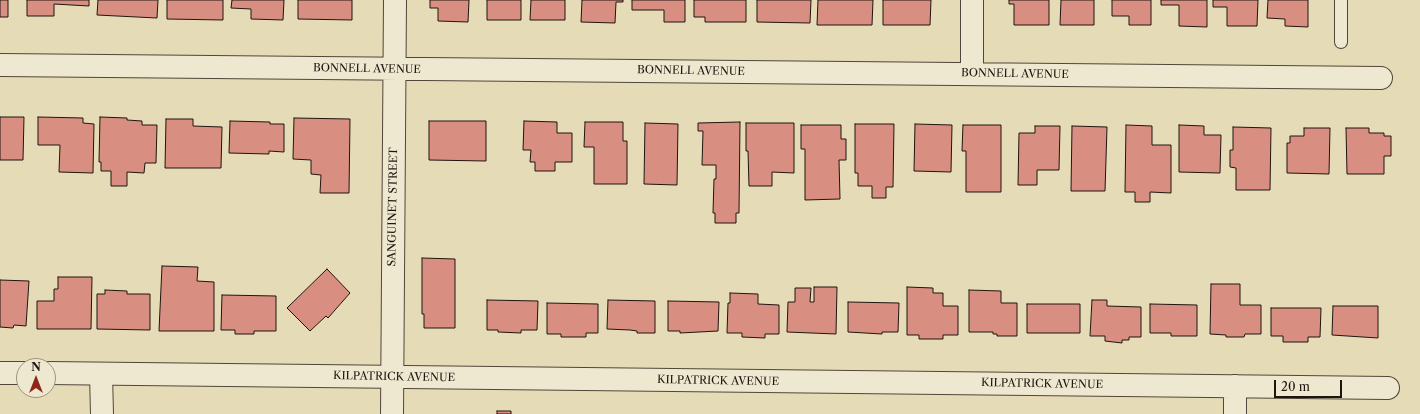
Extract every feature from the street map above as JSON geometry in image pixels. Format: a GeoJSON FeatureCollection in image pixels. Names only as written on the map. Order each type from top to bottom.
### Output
{"type":"FeatureCollection","features":[{"type":"Feature","properties":{"kind":"street","name":"SANGUINET STREET"},"geometry":{"type":"LineString","coordinates":[[392,414],[395,0]]}},
{"type":"Feature","properties":{"kind":"street"},"geometry":{"type":"LineString","coordinates":[[972,0],[972,74]]}},
{"type":"Feature","properties":{"kind":"street","name":"BONNELL AVENUE"},"geometry":{"type":"LineString","coordinates":[[0,65],[1381,78]]}},
{"type":"Feature","properties":{"kind":"street"},"geometry":{"type":"LineString","coordinates":[[0,373],[16,373]]}},
{"type":"Feature","properties":{"kind":"street","name":"KILPATRICK AVENUE"},"geometry":{"type":"LineString","coordinates":[[56,374],[1388,388]]}},
{"type":"Feature","properties":{"kind":"street"},"geometry":{"type":"LineString","coordinates":[[101,374],[102,414]]}},
{"type":"Feature","properties":{"kind":"street"},"geometry":{"type":"LineString","coordinates":[[1235,386],[1235,414]]}},
{"type":"Feature","properties":{"kind":"lane"},"geometry":{"type":"LineString","coordinates":[[1341,0],[1341,42]]}},
{"type":"Feature","properties":{"kind":"building"},"geometry":{"type":"Polygon","coordinates":[[[0,0],[8,0],[8,17],[0,17],[0,0]]]}},
{"type":"Feature","properties":{"kind":"building"},"geometry":{"type":"Polygon","coordinates":[[[27,0],[89,0],[89,6],[54,4],[54,16],[27,16],[27,0]]]}},
{"type":"Feature","properties":{"kind":"building"},"geometry":{"type":"Polygon","coordinates":[[[98,0],[158,0],[157,18],[97,15],[98,0]]]}},
{"type":"Feature","properties":{"kind":"building"},"geometry":{"type":"Polygon","coordinates":[[[167,0],[223,0],[223,20],[167,19],[167,0]]]}},
{"type":"Feature","properties":{"kind":"building"},"geometry":{"type":"Polygon","coordinates":[[[232,0],[284,0],[283,20],[251,19],[251,9],[231,8],[232,0]]]}},
{"type":"Feature","properties":{"kind":"building"},"geometry":{"type":"Polygon","coordinates":[[[298,0],[352,0],[352,20],[298,19],[298,0]]]}},
{"type":"Feature","properties":{"kind":"building"},"geometry":{"type":"Polygon","coordinates":[[[430,0],[469,0],[468,22],[438,21],[438,8],[430,8],[430,0]]]}},
{"type":"Feature","properties":{"kind":"building"},"geometry":{"type":"Polygon","coordinates":[[[487,0],[521,0],[521,20],[487,20],[487,0]]]}},
{"type":"Feature","properties":{"kind":"building"},"geometry":{"type":"Polygon","coordinates":[[[531,0],[565,0],[565,20],[530,20],[531,0]]]}},
{"type":"Feature","properties":{"kind":"building"},"geometry":{"type":"Polygon","coordinates":[[[582,0],[623,0],[623,2],[616,2],[615,23],[581,22],[582,0]]]}},
{"type":"Feature","properties":{"kind":"building"},"geometry":{"type":"Polygon","coordinates":[[[632,0],[685,0],[685,22],[664,22],[664,10],[632,10],[632,0]]]}},
{"type":"Feature","properties":{"kind":"building"},"geometry":{"type":"Polygon","coordinates":[[[694,0],[746,0],[746,22],[705,22],[705,17],[694,17],[694,0]]]}},
{"type":"Feature","properties":{"kind":"building"},"geometry":{"type":"Polygon","coordinates":[[[757,0],[811,0],[810,23],[757,22],[757,0]]]}},
{"type":"Feature","properties":{"kind":"building"},"geometry":{"type":"Polygon","coordinates":[[[818,0],[873,0],[872,25],[817,25],[818,0]]]}},
{"type":"Feature","properties":{"kind":"building"},"geometry":{"type":"Polygon","coordinates":[[[883,0],[931,0],[930,25],[883,25],[883,0]]]}},
{"type":"Feature","properties":{"kind":"building"},"geometry":{"type":"Polygon","coordinates":[[[1009,0],[1049,0],[1049,25],[1014,25],[1014,4],[1009,4],[1009,0]]]}},
{"type":"Feature","properties":{"kind":"building"},"geometry":{"type":"Polygon","coordinates":[[[1061,0],[1094,0],[1094,25],[1060,25],[1061,0]]]}},
{"type":"Feature","properties":{"kind":"building"},"geometry":{"type":"Polygon","coordinates":[[[1112,0],[1151,0],[1151,25],[1129,25],[1129,16],[1112,16],[1112,0]]]}},
{"type":"Feature","properties":{"kind":"building"},"geometry":{"type":"Polygon","coordinates":[[[1161,0],[1207,0],[1207,27],[1179,26],[1179,5],[1161,5],[1161,0]]]}},
{"type":"Feature","properties":{"kind":"building"},"geometry":{"type":"Polygon","coordinates":[[[1213,0],[1258,0],[1257,26],[1227,26],[1227,7],[1213,7],[1213,0]]]}},
{"type":"Feature","properties":{"kind":"building"},"geometry":{"type":"Polygon","coordinates":[[[1268,0],[1308,0],[1308,27],[1285,26],[1285,19],[1267,18],[1268,0]]]}},
{"type":"Feature","properties":{"kind":"building"},"geometry":{"type":"Polygon","coordinates":[[[0,117],[24,117],[23,160],[0,160],[0,117]]]}},
{"type":"Feature","properties":{"kind":"building"},"geometry":{"type":"Polygon","coordinates":[[[38,117],[83,118],[83,123],[94,124],[93,173],[59,172],[60,145],[38,145],[38,117]]]}},
{"type":"Feature","properties":{"kind":"building"},"geometry":{"type":"Polygon","coordinates":[[[100,117],[127,118],[127,120],[142,121],[142,125],[157,125],[156,163],[145,163],[144,173],[127,172],[127,186],[111,186],[111,171],[101,171],[101,162],[99,162],[100,117]]]}},
{"type":"Feature","properties":{"kind":"building"},"geometry":{"type":"Polygon","coordinates":[[[294,118],[350,119],[349,193],[320,193],[321,175],[311,174],[311,160],[293,159],[294,118]]]}},
{"type":"Feature","properties":{"kind":"building"},"geometry":{"type":"Polygon","coordinates":[[[166,119],[193,119],[193,126],[222,127],[221,168],[165,168],[166,119]]]}},
{"type":"Feature","properties":{"kind":"building"},"geometry":{"type":"Polygon","coordinates":[[[230,121],[270,122],[270,124],[284,124],[284,152],[269,151],[269,154],[229,153],[230,121]]]}},
{"type":"Feature","properties":{"kind":"building"},"geometry":{"type":"Polygon","coordinates":[[[429,121],[486,121],[486,161],[429,160],[429,121]]]}},
{"type":"Feature","properties":{"kind":"building"},"geometry":{"type":"Polygon","coordinates":[[[524,121],[557,122],[557,133],[572,133],[572,162],[555,162],[555,171],[535,171],[535,162],[530,162],[531,150],[523,150],[524,121]]]}},
{"type":"Feature","properties":{"kind":"building"},"geometry":{"type":"Polygon","coordinates":[[[585,122],[623,122],[623,141],[627,141],[627,184],[594,184],[594,147],[584,147],[585,122]]]}},
{"type":"Feature","properties":{"kind":"building"},"geometry":{"type":"Polygon","coordinates":[[[740,122],[739,213],[736,213],[736,223],[715,223],[715,213],[713,213],[716,165],[702,165],[703,131],[698,131],[698,123],[740,122]]]}},
{"type":"Feature","properties":{"kind":"building"},"geometry":{"type":"Polygon","coordinates":[[[645,123],[678,124],[677,185],[644,184],[645,123]]]}},
{"type":"Feature","properties":{"kind":"building"},"geometry":{"type":"Polygon","coordinates":[[[746,123],[794,123],[794,173],[772,172],[772,186],[749,186],[748,151],[746,151],[746,123]]]}},
{"type":"Feature","properties":{"kind":"building"},"geometry":{"type":"Polygon","coordinates":[[[855,124],[894,124],[893,187],[886,187],[886,198],[872,198],[872,186],[858,186],[858,173],[855,173],[855,124]]]}},
{"type":"Feature","properties":{"kind":"building"},"geometry":{"type":"Polygon","coordinates":[[[915,124],[952,125],[951,172],[914,171],[915,124]]]}},
{"type":"Feature","properties":{"kind":"building"},"geometry":{"type":"Polygon","coordinates":[[[801,125],[841,125],[841,139],[846,139],[846,160],[839,160],[840,199],[805,200],[805,149],[801,149],[801,125]]]}},
{"type":"Feature","properties":{"kind":"building"},"geometry":{"type":"Polygon","coordinates":[[[963,125],[1001,125],[1001,192],[966,192],[966,151],[962,151],[963,125]]]}},
{"type":"Feature","properties":{"kind":"building"},"geometry":{"type":"Polygon","coordinates":[[[1126,125],[1152,126],[1152,145],[1171,145],[1171,193],[1150,192],[1150,202],[1135,202],[1135,192],[1125,192],[1126,125]]]}},
{"type":"Feature","properties":{"kind":"building"},"geometry":{"type":"Polygon","coordinates":[[[1179,125],[1204,126],[1204,135],[1221,135],[1220,173],[1179,172],[1179,125]]]}},
{"type":"Feature","properties":{"kind":"building"},"geometry":{"type":"Polygon","coordinates":[[[1035,126],[1060,126],[1059,170],[1037,170],[1037,185],[1018,185],[1019,133],[1035,133],[1035,126]]]}},
{"type":"Feature","properties":{"kind":"building"},"geometry":{"type":"Polygon","coordinates":[[[1072,126],[1107,127],[1105,191],[1071,191],[1072,126]]]}},
{"type":"Feature","properties":{"kind":"building"},"geometry":{"type":"Polygon","coordinates":[[[1233,127],[1271,128],[1270,190],[1236,190],[1236,168],[1230,167],[1230,150],[1233,150],[1233,127]]]}},
{"type":"Feature","properties":{"kind":"building"},"geometry":{"type":"Polygon","coordinates":[[[1304,128],[1330,128],[1329,174],[1287,173],[1287,143],[1290,143],[1290,136],[1304,136],[1304,128]]]}},
{"type":"Feature","properties":{"kind":"building"},"geometry":{"type":"Polygon","coordinates":[[[1346,128],[1369,128],[1369,133],[1384,133],[1384,136],[1391,136],[1391,156],[1384,156],[1384,174],[1347,174],[1346,128]]]}},
{"type":"Feature","properties":{"kind":"building"},"geometry":{"type":"Polygon","coordinates":[[[422,258],[455,259],[455,328],[424,328],[424,314],[422,314],[422,258]]]}},
{"type":"Feature","properties":{"kind":"building"},"geometry":{"type":"Polygon","coordinates":[[[162,266],[198,267],[197,281],[214,282],[214,331],[159,331],[162,266]]]}},
{"type":"Feature","properties":{"kind":"building"},"geometry":{"type":"Polygon","coordinates":[[[327,269],[350,293],[328,318],[326,316],[310,331],[287,308],[327,269]]]}},
{"type":"Feature","properties":{"kind":"building"},"geometry":{"type":"Polygon","coordinates":[[[58,277],[92,277],[91,329],[37,329],[37,301],[54,301],[54,289],[58,289],[58,277]]]}},
{"type":"Feature","properties":{"kind":"building"},"geometry":{"type":"Polygon","coordinates":[[[0,280],[29,281],[26,326],[14,325],[13,328],[0,327],[0,280]]]}},
{"type":"Feature","properties":{"kind":"building"},"geometry":{"type":"Polygon","coordinates":[[[1211,284],[1240,284],[1240,305],[1261,305],[1261,334],[1245,334],[1244,337],[1226,337],[1226,335],[1210,334],[1211,284]]]}},
{"type":"Feature","properties":{"kind":"building"},"geometry":{"type":"Polygon","coordinates":[[[814,287],[837,287],[836,334],[787,332],[788,302],[795,302],[795,288],[811,288],[810,302],[814,302],[814,287]]]}},
{"type":"Feature","properties":{"kind":"building"},"geometry":{"type":"Polygon","coordinates":[[[907,287],[933,288],[933,293],[943,293],[943,306],[958,306],[958,335],[943,335],[943,339],[919,339],[919,335],[907,335],[907,287]]]}},
{"type":"Feature","properties":{"kind":"building"},"geometry":{"type":"Polygon","coordinates":[[[105,290],[127,291],[127,294],[150,294],[150,330],[97,329],[97,294],[105,294],[105,290]]]}},
{"type":"Feature","properties":{"kind":"building"},"geometry":{"type":"Polygon","coordinates":[[[969,290],[1001,291],[1001,303],[1017,303],[1017,336],[997,336],[997,334],[993,334],[993,332],[969,332],[969,290]]]}},
{"type":"Feature","properties":{"kind":"building"},"geometry":{"type":"Polygon","coordinates":[[[730,293],[758,294],[758,304],[779,305],[779,334],[765,334],[765,338],[742,337],[742,333],[727,333],[728,303],[730,303],[730,293]]]}},
{"type":"Feature","properties":{"kind":"building"},"geometry":{"type":"Polygon","coordinates":[[[222,295],[276,296],[276,331],[254,331],[254,334],[235,334],[235,330],[221,330],[222,295]]]}},
{"type":"Feature","properties":{"kind":"building"},"geometry":{"type":"Polygon","coordinates":[[[487,300],[538,301],[537,330],[521,330],[521,333],[487,330],[487,300]]]}},
{"type":"Feature","properties":{"kind":"building"},"geometry":{"type":"Polygon","coordinates":[[[608,300],[655,301],[655,333],[637,333],[637,331],[630,330],[607,329],[608,300]]]}},
{"type":"Feature","properties":{"kind":"building"},"geometry":{"type":"Polygon","coordinates":[[[1092,300],[1107,300],[1107,306],[1141,307],[1141,337],[1129,337],[1129,340],[1122,340],[1122,343],[1105,341],[1105,336],[1090,336],[1092,300]]]}},
{"type":"Feature","properties":{"kind":"building"},"geometry":{"type":"Polygon","coordinates":[[[668,301],[719,302],[718,331],[680,333],[680,331],[668,331],[668,301]]]}},
{"type":"Feature","properties":{"kind":"building"},"geometry":{"type":"Polygon","coordinates":[[[848,302],[899,303],[898,332],[882,332],[882,334],[848,332],[848,302]]]}},
{"type":"Feature","properties":{"kind":"building"},"geometry":{"type":"Polygon","coordinates":[[[547,303],[598,304],[598,333],[586,333],[586,337],[561,337],[561,334],[547,334],[547,303]]]}},
{"type":"Feature","properties":{"kind":"building"},"geometry":{"type":"Polygon","coordinates":[[[1027,304],[1080,304],[1080,333],[1027,333],[1027,304]]]}},
{"type":"Feature","properties":{"kind":"building"},"geometry":{"type":"Polygon","coordinates":[[[1150,304],[1197,305],[1197,336],[1171,336],[1171,333],[1150,333],[1150,304]]]}},
{"type":"Feature","properties":{"kind":"building"},"geometry":{"type":"Polygon","coordinates":[[[1333,306],[1378,306],[1378,338],[1332,335],[1333,306]]]}},
{"type":"Feature","properties":{"kind":"building"},"geometry":{"type":"Polygon","coordinates":[[[1271,308],[1321,308],[1320,337],[1308,337],[1308,342],[1283,342],[1283,336],[1271,336],[1271,308]]]}},
{"type":"Feature","properties":{"kind":"building"},"geometry":{"type":"Polygon","coordinates":[[[497,411],[511,411],[511,414],[497,414],[497,411]]]}}]}
